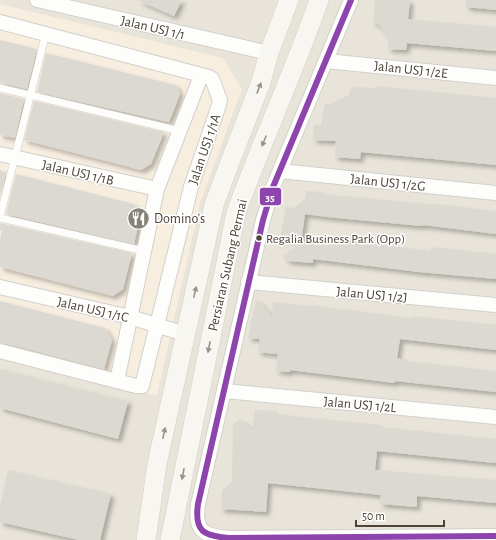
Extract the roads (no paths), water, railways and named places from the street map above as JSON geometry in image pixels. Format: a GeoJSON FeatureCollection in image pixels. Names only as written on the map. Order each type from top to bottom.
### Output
{"type":"FeatureCollection","features":[{"type":"Feature","properties":{"kind":"main road","name":"Persiaran Subang Permai"},"geometry":{"type":"LineString","coordinates":[[146,540],[157,464],[214,205],[261,82],[269,53],[290,0]]}},
{"type":"Feature","properties":{"kind":"main road","name":"Persiaran Subang Permai"},"geometry":{"type":"LineString","coordinates":[[170,540],[236,213],[319,0]]}},
{"type":"Feature","properties":{"kind":"main road"},"geometry":{"type":"LineString","coordinates":[[269,53],[285,52],[307,34]]}},
{"type":"Feature","properties":{"kind":"main road"},"geometry":{"type":"LineString","coordinates":[[269,53],[278,64],[280,70],[276,97],[276,111]]}},
{"type":"Feature","properties":{"kind":"street","name":"Jalan USJ 1/1"},"geometry":{"type":"LineString","coordinates":[[37,0],[269,53]]}},
{"type":"Feature","properties":{"kind":"street"},"geometry":{"type":"LineString","coordinates":[[351,0],[280,170],[263,220],[196,515],[198,525],[203,532],[212,537],[230,538],[496,536]]}},
{"type":"Feature","properties":{"kind":"street","name":"Jalan USJ 1/1A"},"geometry":{"type":"LineString","coordinates":[[0,22],[209,77],[212,80],[220,100],[220,105],[190,186],[142,386],[117,382]]}},
{"type":"Feature","properties":{"kind":"street","name":"Jalan USJ 1/2E"},"geometry":{"type":"LineString","coordinates":[[326,61],[496,78]]}},
{"type":"Feature","properties":{"kind":"street"},"geometry":{"type":"LineString","coordinates":[[0,351],[117,382],[157,189],[202,76]]}},
{"type":"Feature","properties":{"kind":"street","name":"Jalan USJ 1/1B"},"geometry":{"type":"LineString","coordinates":[[0,154],[157,189]]}},
{"type":"Feature","properties":{"kind":"street","name":"Jalan USJ 1/2G"},"geometry":{"type":"LineString","coordinates":[[280,170],[496,193]]}},
{"type":"Feature","properties":{"kind":"street","name":"Jalan USJ 1/2J"},"geometry":{"type":"LineString","coordinates":[[248,282],[496,305]]}},
{"type":"Feature","properties":{"kind":"street","name":"Jalan USJ 1/1C"},"geometry":{"type":"LineString","coordinates":[[0,287],[130,317],[185,334]]}},
{"type":"Feature","properties":{"kind":"street","name":"Jalan USJ 1/2L"},"geometry":{"type":"LineString","coordinates":[[224,391],[496,417]]}},
{"type":"Feature","properties":{"kind":"lane"},"geometry":{"type":"LineString","coordinates":[[46,33],[0,218],[144,251]]}},
{"type":"Feature","properties":{"kind":"lane"},"geometry":{"type":"LineString","coordinates":[[0,88],[180,131]]}},
{"type":"Feature","properties":{"kind":"place","name":"Domino's"},"geometry":{"type":"Point","coordinates":[138,218]}},
{"type":"Feature","properties":{"kind":"place","name":"Regalia Business Park (Opp)"},"geometry":{"type":"Point","coordinates":[259,238]}}]}
